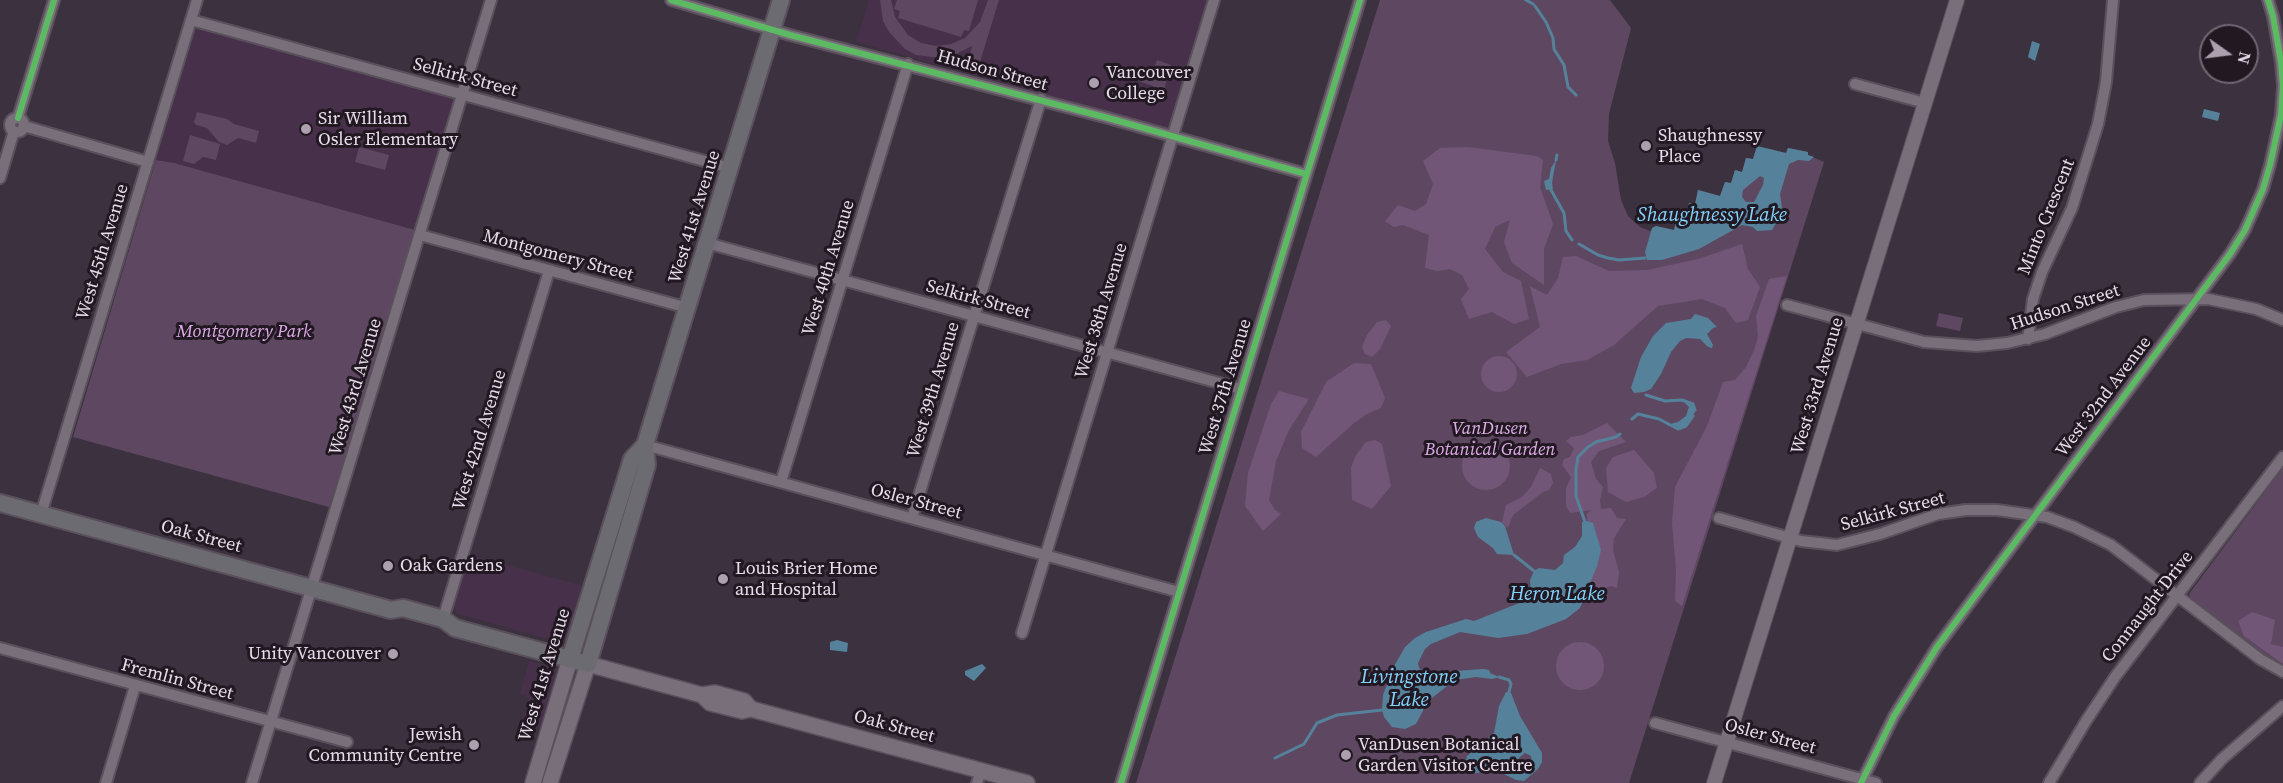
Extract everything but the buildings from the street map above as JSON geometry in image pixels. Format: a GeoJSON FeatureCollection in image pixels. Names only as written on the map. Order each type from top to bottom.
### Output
{"type":"FeatureCollection","features":[{"type":"Feature","properties":{"kind":"main road","name":"West 41st Avenue"},"geometry":{"type":"LineString","coordinates":[[554,782],[647,465],[645,445],[781,0]]}},
{"type":"Feature","properties":{"kind":"main road","name":"West 41st Avenue"},"geometry":{"type":"LineString","coordinates":[[534,779],[632,459],[645,445]]}},
{"type":"Feature","properties":{"kind":"main road","name":"Oak Street"},"geometry":{"type":"LineString","coordinates":[[0,502],[391,609],[400,618],[440,630],[449,623],[702,695],[715,693],[744,701],[751,710],[979,777],[1027,783]]}},
{"type":"Feature","properties":{"kind":"main road"},"geometry":{"type":"LineString","coordinates":[[534,779],[554,782]]}},
{"type":"Feature","properties":{"kind":"street"},"geometry":{"type":"LineString","coordinates":[[0,178],[13,123],[54,0]]}},
{"type":"Feature","properties":{"kind":"street","name":"West 45th Avenue"},"geometry":{"type":"LineString","coordinates":[[41,514],[197,0]]}},
{"type":"Feature","properties":{"kind":"street","name":"West 43rd Avenue"},"geometry":{"type":"LineString","coordinates":[[252,783],[491,0]]}},
{"type":"Feature","properties":{"kind":"street","name":"Hudson Street"},"geometry":{"type":"LineString","coordinates":[[671,0],[772,29],[1041,99],[1306,174]]}},
{"type":"Feature","properties":{"kind":"street","name":"West 38th Avenue"},"geometry":{"type":"LineString","coordinates":[[1022,633],[1214,0]]}},
{"type":"Feature","properties":{"kind":"street","name":"West 37th Avenue"},"geometry":{"type":"LineString","coordinates":[[1121,783],[1360,0]]}},
{"type":"Feature","properties":{"kind":"street","name":"West 33rd Avenue"},"geometry":{"type":"LineString","coordinates":[[1714,783],[1957,0]]}},
{"type":"Feature","properties":{"kind":"street","name":"Minto Crescent"},"geometry":{"type":"LineString","coordinates":[[2028,339],[2033,299],[2042,272],[2072,208],[2098,124],[2106,82],[2113,0]]}},
{"type":"Feature","properties":{"kind":"street","name":"West 32nd Avenue"},"geometry":{"type":"LineString","coordinates":[[1861,781],[1913,685],[1937,647],[2230,254],[2245,230],[2263,189],[2281,115],[2283,86],[2278,41],[2268,0]]}},
{"type":"Feature","properties":{"kind":"street","name":"Selkirk Street"},"geometry":{"type":"LineString","coordinates":[[191,20],[730,168]]}},
{"type":"Feature","properties":{"kind":"street","name":"West 40th Avenue"},"geometry":{"type":"LineString","coordinates":[[781,482],[908,64]]}},
{"type":"Feature","properties":{"kind":"street"},"geometry":{"type":"LineString","coordinates":[[1855,84],[1924,103]]}},
{"type":"Feature","properties":{"kind":"street","name":"West 39th Avenue"},"geometry":{"type":"LineString","coordinates":[[912,518],[1041,99]]}},
{"type":"Feature","properties":{"kind":"street"},"geometry":{"type":"LineString","coordinates":[[13,123],[148,162]]}},
{"type":"Feature","properties":{"kind":"street","name":"Montgomery Street"},"geometry":{"type":"LineString","coordinates":[[420,235],[688,308]]}},
{"type":"Feature","properties":{"kind":"street","name":"Selkirk Street"},"geometry":{"type":"LineString","coordinates":[[707,243],[1241,389]]}},
{"type":"Feature","properties":{"kind":"street","name":"West 42nd Avenue"},"geometry":{"type":"LineString","coordinates":[[449,623],[549,271]]}},
{"type":"Feature","properties":{"kind":"street","name":"Hudson Street"},"geometry":{"type":"LineString","coordinates":[[1787,305],[1924,342],[1977,346],[2028,339],[2116,307],[2144,300],[2208,299],[2240,305],[2283,320]]}},
{"type":"Feature","properties":{"kind":"street","name":"Osler Street"},"geometry":{"type":"LineString","coordinates":[[645,445],[1179,592]]}},
{"type":"Feature","properties":{"kind":"street","name":"Connaught Drive"},"geometry":{"type":"LineString","coordinates":[[2049,783],[2115,677],[2283,458]]}},
{"type":"Feature","properties":{"kind":"street","name":"Selkirk Street"},"geometry":{"type":"LineString","coordinates":[[1719,518],[1815,544],[1837,544],[1880,534],[1938,514],[1966,510],[1997,510],[2035,515],[2074,526],[2096,536],[2140,566],[2260,659],[2283,672]]}},
{"type":"Feature","properties":{"kind":"street","name":"Fremlin Street"},"geometry":{"type":"LineString","coordinates":[[0,650],[346,742]]}},
{"type":"Feature","properties":{"kind":"street"},"geometry":{"type":"LineString","coordinates":[[106,783],[135,686]]}},
{"type":"Feature","properties":{"kind":"street"},"geometry":{"type":"LineString","coordinates":[[2200,783],[2222,759],[2283,706]]}},
{"type":"Feature","properties":{"kind":"street","name":"Osler Street"},"geometry":{"type":"LineString","coordinates":[[1655,723],[1861,781],[1876,783]]}},
{"type":"Feature","properties":{"kind":"shaded area","name":"Vancouver College"},"geometry":{"type":"Polygon","coordinates":[[[869,0],[1210,0],[1170,127],[1166,129],[856,42],[869,0]]]}},
{"type":"Feature","properties":{"kind":"shaded area","name":"Sir William Osler Elementary"},"geometry":{"type":"Polygon","coordinates":[[[199,28],[452,97],[454,104],[415,230],[156,160],[194,32],[199,28]]]}},
{"type":"Feature","properties":{"kind":"shaded area"},"geometry":{"type":"Polygon","coordinates":[[[1468,147],[1537,156],[1543,160],[1540,187],[1553,224],[1544,249],[1544,285],[1512,263],[1504,242],[1510,220],[1495,227],[1485,249],[1503,272],[1521,281],[1529,319],[1514,324],[1492,312],[1469,319],[1461,299],[1469,289],[1462,275],[1450,269],[1437,271],[1425,268],[1429,235],[1403,225],[1394,227],[1385,221],[1398,205],[1415,211],[1426,204],[1433,184],[1423,161],[1440,148],[1468,147]]]}},
{"type":"Feature","properties":{"kind":"shaded area"},"geometry":{"type":"Polygon","coordinates":[[[1742,244],[1748,269],[1760,287],[1748,320],[1736,323],[1725,308],[1702,299],[1658,306],[1614,345],[1587,360],[1561,364],[1527,377],[1506,352],[1540,327],[1530,286],[1547,295],[1558,278],[1563,257],[1576,256],[1609,271],[1647,270],[1698,259],[1742,244]]]}},
{"type":"Feature","properties":{"kind":"shaded area"},"geometry":{"type":"Polygon","coordinates":[[[1787,276],[1682,606],[1675,601],[1676,570],[1672,523],[1675,487],[1707,426],[1723,382],[1735,380],[1746,367],[1754,350],[1758,337],[1756,316],[1769,279],[1787,276]]]}},
{"type":"Feature","properties":{"kind":"shaded area"},"geometry":{"type":"Polygon","coordinates":[[[1386,320],[1391,326],[1380,349],[1372,357],[1365,354],[1362,347],[1367,335],[1377,322],[1386,320]]]}},
{"type":"Feature","properties":{"kind":"shaded area"},"geometry":{"type":"Polygon","coordinates":[[[1499,356],[1511,362],[1517,374],[1511,386],[1499,392],[1487,386],[1481,374],[1487,362],[1499,356]]]}},
{"type":"Feature","properties":{"kind":"shaded area"},"geometry":{"type":"Polygon","coordinates":[[[1354,363],[1371,364],[1385,398],[1381,408],[1354,423],[1316,457],[1302,448],[1301,432],[1326,382],[1354,363]]]}},
{"type":"Feature","properties":{"kind":"shaded area"},"geometry":{"type":"Polygon","coordinates":[[[1279,391],[1309,399],[1289,430],[1276,461],[1269,500],[1275,510],[1281,514],[1263,531],[1245,506],[1248,473],[1271,404],[1279,391]]]}},
{"type":"Feature","properties":{"kind":"shaded area"},"geometry":{"type":"Polygon","coordinates":[[[1607,423],[1626,442],[1599,451],[1591,462],[1596,479],[1603,487],[1600,500],[1601,509],[1611,508],[1617,518],[1626,519],[1614,538],[1613,550],[1619,572],[1617,588],[1610,586],[1588,596],[1592,583],[1589,577],[1587,514],[1591,510],[1570,513],[1566,506],[1566,488],[1571,477],[1562,465],[1564,459],[1570,457],[1574,448],[1566,441],[1607,423]]]}},
{"type":"Feature","properties":{"kind":"shaded area"},"geometry":{"type":"Polygon","coordinates":[[[1375,440],[1382,444],[1391,486],[1372,509],[1352,500],[1351,468],[1356,455],[1366,442],[1375,440]]]}},
{"type":"Feature","properties":{"kind":"shaded area"},"geometry":{"type":"Polygon","coordinates":[[[1481,442],[1491,442],[1506,452],[1510,466],[1509,475],[1500,486],[1491,490],[1481,490],[1466,480],[1462,471],[1462,461],[1472,446],[1481,442]]]}},
{"type":"Feature","properties":{"kind":"shaded area"},"geometry":{"type":"Polygon","coordinates":[[[1634,450],[1654,473],[1657,488],[1644,497],[1626,502],[1608,492],[1606,468],[1613,457],[1634,450]]]}},
{"type":"Feature","properties":{"kind":"shaded area"},"geometry":{"type":"Polygon","coordinates":[[[1540,468],[1551,474],[1553,483],[1549,490],[1513,515],[1508,528],[1502,522],[1506,505],[1522,497],[1531,487],[1540,468]]]}},
{"type":"Feature","properties":{"kind":"shaded area"},"geometry":{"type":"Polygon","coordinates":[[[474,556],[581,585],[584,588],[568,640],[561,643],[456,613],[454,604],[469,557],[474,556]]]}},
{"type":"Feature","properties":{"kind":"shaded area"},"geometry":{"type":"Polygon","coordinates":[[[2252,612],[2275,620],[2271,644],[2283,647],[2283,664],[2244,636],[2238,621],[2252,612]]]}},
{"type":"Feature","properties":{"kind":"shaded area"},"geometry":{"type":"Polygon","coordinates":[[[1575,642],[1585,642],[1597,649],[1604,661],[1604,671],[1597,683],[1585,690],[1575,690],[1560,679],[1556,671],[1556,661],[1567,646],[1575,642]]]}},
{"type":"Feature","properties":{"kind":"shaded area"},"geometry":{"type":"Polygon","coordinates":[[[529,661],[552,667],[557,672],[542,728],[522,723],[529,697],[520,694],[529,661]]]}},
{"type":"Feature","properties":{"kind":"green space"},"geometry":{"type":"Polygon","coordinates":[[[880,0],[891,0],[895,17],[908,35],[921,43],[936,46],[951,44],[965,38],[980,22],[988,0],[999,0],[979,65],[968,62],[972,46],[952,56],[940,58],[916,55],[905,49],[889,32],[883,21],[880,0]]]}},
{"type":"Feature","properties":{"kind":"green space"},"geometry":{"type":"Polygon","coordinates":[[[897,0],[978,0],[969,31],[964,30],[961,37],[898,18],[900,11],[894,9],[897,0]]]}},
{"type":"Feature","properties":{"kind":"green space","name":"VanDusen Botanical Garden"},"geometry":{"type":"Polygon","coordinates":[[[1380,0],[1610,0],[1631,28],[1609,114],[1608,141],[1615,163],[1621,200],[1628,216],[1640,227],[1650,231],[1656,226],[1674,230],[1678,215],[1685,217],[1689,203],[1695,204],[1698,190],[1720,196],[1725,182],[1731,183],[1735,170],[1742,172],[1746,158],[1753,159],[1757,146],[1786,153],[1788,148],[1808,152],[1808,155],[1824,162],[1629,783],[1136,783],[1380,0]]]}},
{"type":"Feature","properties":{"kind":"green space"},"geometry":{"type":"Polygon","coordinates":[[[1157,60],[1171,65],[1164,90],[1127,77],[1130,68],[1152,75],[1157,60]]]}},
{"type":"Feature","properties":{"kind":"green space"},"geometry":{"type":"Polygon","coordinates":[[[197,112],[227,119],[234,124],[259,131],[256,143],[238,138],[227,145],[219,142],[207,128],[196,125],[194,122],[197,112]]]}},
{"type":"Feature","properties":{"kind":"green space"},"geometry":{"type":"Polygon","coordinates":[[[190,135],[220,144],[216,160],[203,157],[194,164],[183,161],[190,135]]]}},
{"type":"Feature","properties":{"kind":"green space"},"geometry":{"type":"Polygon","coordinates":[[[359,147],[389,155],[385,170],[355,162],[359,147]]]}},
{"type":"Feature","properties":{"kind":"green space","name":"Montgomery Park"},"geometry":{"type":"Polygon","coordinates":[[[156,160],[174,163],[415,230],[329,507],[73,437],[156,160]]]}},
{"type":"Feature","properties":{"kind":"green space"},"geometry":{"type":"Polygon","coordinates":[[[1939,313],[1963,318],[1960,331],[1936,326],[1939,313]]]}},
{"type":"Feature","properties":{"kind":"green space"},"geometry":{"type":"Polygon","coordinates":[[[2283,468],[2283,667],[2265,657],[2191,599],[2189,594],[2283,468]]]}},
{"type":"Feature","properties":{"kind":"water"},"geometry":{"type":"Polygon","coordinates":[[[2032,41],[2040,44],[2035,61],[2028,57],[2032,41]]]}},
{"type":"Feature","properties":{"kind":"water"},"geometry":{"type":"Polygon","coordinates":[[[2204,109],[2220,113],[2218,121],[2202,117],[2204,109]]]}},
{"type":"Feature","properties":{"kind":"water","name":"Shaughnessy Lake"},"geometry":{"type":"Polygon","coordinates":[[[1757,146],[1786,153],[1788,148],[1808,152],[1808,155],[1814,157],[1809,161],[1798,160],[1789,164],[1780,194],[1782,208],[1780,217],[1772,230],[1757,231],[1753,227],[1742,225],[1699,249],[1662,260],[1647,260],[1645,252],[1652,228],[1656,226],[1674,230],[1678,215],[1685,217],[1689,203],[1695,204],[1698,190],[1720,196],[1725,182],[1731,183],[1735,170],[1742,172],[1746,158],[1753,159],[1757,146]],[[1760,176],[1743,190],[1742,197],[1746,202],[1754,202],[1764,178],[1760,176]]]}},
{"type":"Feature","properties":{"kind":"water"},"geometry":{"type":"Polygon","coordinates":[[[1556,160],[1553,189],[1546,190],[1544,181],[1549,179],[1551,168],[1556,160]]]}},
{"type":"Feature","properties":{"kind":"water"},"geometry":{"type":"Polygon","coordinates":[[[1695,314],[1708,318],[1717,327],[1707,334],[1713,345],[1712,348],[1700,339],[1686,338],[1680,341],[1671,352],[1651,389],[1634,393],[1631,388],[1641,357],[1653,336],[1666,323],[1691,319],[1695,314]]]}},
{"type":"Feature","properties":{"kind":"water"},"geometry":{"type":"Polygon","coordinates":[[[1682,400],[1693,404],[1695,412],[1686,426],[1678,429],[1667,425],[1678,422],[1686,416],[1689,407],[1682,400]]]}},
{"type":"Feature","properties":{"kind":"water"},"geometry":{"type":"Polygon","coordinates":[[[1486,518],[1501,522],[1505,526],[1514,555],[1497,554],[1493,548],[1478,537],[1474,528],[1476,522],[1486,518]]]}},
{"type":"Feature","properties":{"kind":"water"},"geometry":{"type":"Polygon","coordinates":[[[1582,522],[1593,523],[1601,550],[1580,608],[1566,619],[1527,634],[1498,638],[1460,632],[1431,644],[1425,649],[1418,663],[1422,671],[1431,671],[1442,676],[1455,671],[1483,669],[1499,677],[1455,680],[1428,701],[1416,724],[1405,729],[1392,727],[1384,717],[1382,710],[1383,695],[1393,668],[1405,647],[1426,632],[1466,619],[1474,621],[1527,600],[1531,596],[1530,580],[1534,571],[1539,568],[1555,570],[1563,563],[1564,555],[1575,547],[1582,536],[1582,522]]]}},
{"type":"Feature","properties":{"kind":"water"},"geometry":{"type":"Polygon","coordinates":[[[837,640],[848,643],[847,652],[830,650],[830,642],[837,640]]]}},
{"type":"Feature","properties":{"kind":"water"},"geometry":{"type":"Polygon","coordinates":[[[982,664],[986,668],[974,681],[965,675],[965,671],[982,664]]]}},
{"type":"Feature","properties":{"kind":"water"},"geometry":{"type":"Polygon","coordinates":[[[1506,692],[1511,693],[1520,716],[1542,753],[1542,762],[1538,769],[1524,781],[1516,780],[1498,771],[1472,774],[1464,770],[1467,756],[1494,733],[1499,706],[1506,692]],[[1525,753],[1520,757],[1517,762],[1519,767],[1529,769],[1532,762],[1531,756],[1525,753]]]}},
{"type":"Feature","properties":{"kind":"waterway"},"geometry":{"type":"LineString","coordinates":[[1526,0],[1533,4]]}},
{"type":"Feature","properties":{"kind":"waterway"},"geometry":{"type":"LineString","coordinates":[[1535,6],[1553,38],[1554,49],[1564,65],[1568,87],[1576,95]]}},
{"type":"Feature","properties":{"kind":"waterway"},"geometry":{"type":"LineString","coordinates":[[1556,160],[1557,155]]}},
{"type":"Feature","properties":{"kind":"waterway"},"geometry":{"type":"LineString","coordinates":[[1551,190],[1564,213],[1566,231],[1572,240]]}},
{"type":"Feature","properties":{"kind":"waterway"},"geometry":{"type":"LineString","coordinates":[[1579,244],[1608,258],[1619,260],[1645,258]]}},
{"type":"Feature","properties":{"kind":"waterway"},"geometry":{"type":"LineString","coordinates":[[1646,395],[1665,401],[1682,400],[1693,404],[1695,410]]}},
{"type":"Feature","properties":{"kind":"waterway"},"geometry":{"type":"LineString","coordinates":[[1632,419],[1638,414],[1659,419],[1678,429],[1686,426],[1693,416]]}},
{"type":"Feature","properties":{"kind":"waterway"},"geometry":{"type":"LineString","coordinates":[[1585,522],[1576,496],[1578,457],[1596,442],[1620,434]]}},
{"type":"Feature","properties":{"kind":"waterway"},"geometry":{"type":"LineString","coordinates":[[1514,555],[1534,571]]}},
{"type":"Feature","properties":{"kind":"waterway"},"geometry":{"type":"LineString","coordinates":[[1499,677],[1509,680],[1511,684],[1509,692]]}},
{"type":"Feature","properties":{"kind":"waterway","name":"Livingstone Lake"},"geometry":{"type":"LineString","coordinates":[[1275,758],[1304,744],[1317,723],[1337,715],[1382,710]]}},
{"type":"Feature","properties":{"kind":"cycle path"},"geometry":{"type":"LineString","coordinates":[[18,118],[54,0]]}},
{"type":"Feature","properties":{"kind":"cycle path"},"geometry":{"type":"LineString","coordinates":[[671,0],[790,35],[1108,118],[1306,174]]}},
{"type":"Feature","properties":{"kind":"cycle path"},"geometry":{"type":"LineString","coordinates":[[1121,783],[1360,0]]}},
{"type":"Feature","properties":{"kind":"cycle path"},"geometry":{"type":"LineString","coordinates":[[1861,783],[1894,716],[1937,647],[2230,254],[2245,230],[2263,189],[2281,115],[2283,86],[2281,62],[2268,0]]}},
{"type":"Feature","properties":{"kind":"place","name":"Vancouver College"},"geometry":{"type":"Point","coordinates":[1094,83]}},
{"type":"Feature","properties":{"kind":"place","name":"Sir William Osler Elementary"},"geometry":{"type":"Point","coordinates":[306,129]}},
{"type":"Feature","properties":{"kind":"place","name":"Shaughnessy Place"},"geometry":{"type":"Point","coordinates":[1646,146]}},
{"type":"Feature","properties":{"kind":"place","name":"Oak Gardens"},"geometry":{"type":"Point","coordinates":[388,566]}},
{"type":"Feature","properties":{"kind":"place","name":"Louis Brier Home and Hospital"},"geometry":{"type":"Point","coordinates":[723,579]}},
{"type":"Feature","properties":{"kind":"place","name":"Unity Vancouver"},"geometry":{"type":"Point","coordinates":[393,654]}},
{"type":"Feature","properties":{"kind":"place","name":"Jewish Community Centre"},"geometry":{"type":"Point","coordinates":[474,745]}},
{"type":"Feature","properties":{"kind":"place","name":"VanDusen Botanical Garden Visitor Centre"},"geometry":{"type":"Point","coordinates":[1346,755]}},
{"type":"Feature","properties":{"kind":"water label","name":"Heron Lake"},"geometry":{"type":"Point","coordinates":[1557,595]}}]}
